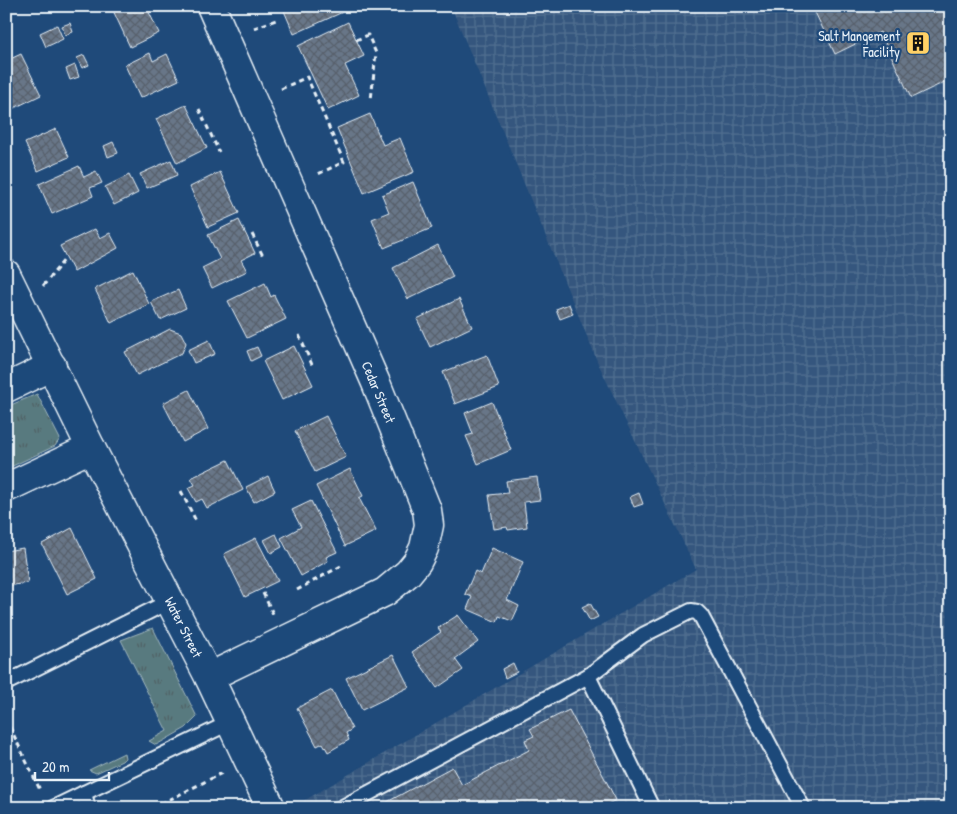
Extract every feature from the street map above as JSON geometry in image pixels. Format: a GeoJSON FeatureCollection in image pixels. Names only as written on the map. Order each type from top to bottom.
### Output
{"type":"FeatureCollection","features":[{"type":"Feature","properties":{"kind":"street","name":"Cedar Street"},"geometry":{"type":"LineString","coordinates":[[209,676],[385,592],[408,573],[416,562],[424,548],[429,525],[422,495],[380,392],[211,6]]}},
{"type":"Feature","properties":{"kind":"street","name":"Water Street"},"geometry":{"type":"LineString","coordinates":[[6,274],[91,448],[209,676],[271,808]]}},
{"type":"Feature","properties":{"kind":"street"},"geometry":{"type":"LineString","coordinates":[[6,388],[52,366]]}},
{"type":"Feature","properties":{"kind":"street"},"geometry":{"type":"LineString","coordinates":[[6,488],[91,448]]}},
{"type":"Feature","properties":{"kind":"lane"},"geometry":{"type":"LineString","coordinates":[[6,683],[170,601]]}},
{"type":"Feature","properties":{"kind":"lane"},"geometry":{"type":"LineString","coordinates":[[341,808],[588,676],[643,635],[686,611],[697,612],[803,808]]}},
{"type":"Feature","properties":{"kind":"lane"},"geometry":{"type":"LineString","coordinates":[[588,676],[652,808]]}},
{"type":"Feature","properties":{"kind":"lane"},"geometry":{"type":"LineString","coordinates":[[49,803],[84,794],[231,722]]}},
{"type":"Feature","properties":{"kind":"lane"},"geometry":{"type":"LineString","coordinates":[[84,794],[88,808]]}},
{"type":"Feature","properties":{"kind":"path"},"geometry":{"type":"LineString","coordinates":[[254,28],[278,19]]}},
{"type":"Feature","properties":{"kind":"path"},"geometry":{"type":"LineString","coordinates":[[356,40],[368,34],[376,53],[371,100]]}},
{"type":"Feature","properties":{"kind":"path"},"geometry":{"type":"LineString","coordinates":[[281,89],[307,77],[344,162],[318,174]]}},
{"type":"Feature","properties":{"kind":"path"},"geometry":{"type":"LineString","coordinates":[[199,109],[219,152]]}},
{"type":"Feature","properties":{"kind":"path"},"geometry":{"type":"LineString","coordinates":[[252,234],[264,258]]}},
{"type":"Feature","properties":{"kind":"path"},"geometry":{"type":"LineString","coordinates":[[44,286],[64,260]]}},
{"type":"Feature","properties":{"kind":"path"},"geometry":{"type":"LineString","coordinates":[[299,336],[313,367]]}},
{"type":"Feature","properties":{"kind":"path"},"geometry":{"type":"LineString","coordinates":[[182,491],[197,523]]}},
{"type":"Feature","properties":{"kind":"path"},"geometry":{"type":"LineString","coordinates":[[297,590],[341,566]]}},
{"type":"Feature","properties":{"kind":"path"},"geometry":{"type":"LineString","coordinates":[[263,594],[274,616]]}},
{"type":"Feature","properties":{"kind":"path"},"geometry":{"type":"LineString","coordinates":[[6,718],[49,803]]}},
{"type":"Feature","properties":{"kind":"path"},"geometry":{"type":"LineString","coordinates":[[152,808],[224,772]]}},
{"type":"Feature","properties":{"kind":"shaded area"},"geometry":{"type":"Polygon","coordinates":[[[451,6],[951,6],[951,808],[305,808],[302,802],[696,569],[598,363],[451,6]]]}},
{"type":"Feature","properties":{"kind":"green space"},"geometry":{"type":"Polygon","coordinates":[[[37,394],[60,439],[55,446],[6,469],[6,407],[37,394]]]}},
{"type":"Feature","properties":{"kind":"green space"},"geometry":{"type":"Polygon","coordinates":[[[153,628],[197,717],[186,728],[156,745],[149,741],[167,731],[121,640],[153,628]]]}},
{"type":"Feature","properties":{"kind":"green space"},"geometry":{"type":"Polygon","coordinates":[[[124,753],[125,758],[122,761],[96,773],[89,770],[124,753]]]}},
{"type":"Feature","properties":{"kind":"building"},"geometry":{"type":"Polygon","coordinates":[[[111,6],[146,6],[159,33],[130,47],[111,6]]]}},
{"type":"Feature","properties":{"kind":"building"},"geometry":{"type":"Polygon","coordinates":[[[282,6],[356,6],[294,34],[282,6]]]}},
{"type":"Feature","properties":{"kind":"building","name":"Salt Mangement Facility"},"geometry":{"type":"Polygon","coordinates":[[[812,6],[951,6],[951,79],[911,98],[880,32],[835,54],[812,6]]]}},
{"type":"Feature","properties":{"kind":"building"},"geometry":{"type":"Polygon","coordinates":[[[348,22],[364,56],[345,65],[359,95],[328,110],[298,46],[348,22]]]}},
{"type":"Feature","properties":{"kind":"building"},"geometry":{"type":"Polygon","coordinates":[[[70,23],[73,32],[65,35],[62,26],[70,23]]]}},
{"type":"Feature","properties":{"kind":"building"},"geometry":{"type":"Polygon","coordinates":[[[57,25],[63,39],[46,47],[40,33],[57,25]]]}},
{"type":"Feature","properties":{"kind":"building"},"geometry":{"type":"Polygon","coordinates":[[[150,53],[153,61],[167,54],[179,80],[140,98],[125,65],[150,53]]]}},
{"type":"Feature","properties":{"kind":"building"},"geometry":{"type":"Polygon","coordinates":[[[21,54],[41,95],[8,111],[6,61],[21,54]]]}},
{"type":"Feature","properties":{"kind":"building"},"geometry":{"type":"Polygon","coordinates":[[[84,55],[89,65],[82,68],[77,58],[84,55]]]}},
{"type":"Feature","properties":{"kind":"building"},"geometry":{"type":"Polygon","coordinates":[[[75,65],[79,77],[70,80],[66,69],[75,65]]]}},
{"type":"Feature","properties":{"kind":"building"},"geometry":{"type":"Polygon","coordinates":[[[186,105],[207,148],[177,163],[156,119],[186,105]]]}},
{"type":"Feature","properties":{"kind":"building"},"geometry":{"type":"Polygon","coordinates":[[[370,114],[383,145],[400,138],[414,172],[364,193],[337,128],[370,114]]]}},
{"type":"Feature","properties":{"kind":"building"},"geometry":{"type":"Polygon","coordinates":[[[56,129],[69,157],[38,171],[25,143],[56,129]]]}},
{"type":"Feature","properties":{"kind":"building"},"geometry":{"type":"Polygon","coordinates":[[[113,142],[118,153],[108,157],[104,146],[113,142]]]}},
{"type":"Feature","properties":{"kind":"building"},"geometry":{"type":"Polygon","coordinates":[[[171,160],[177,175],[147,188],[140,174],[171,160]]]}},
{"type":"Feature","properties":{"kind":"building"},"geometry":{"type":"Polygon","coordinates":[[[79,166],[84,177],[96,171],[102,183],[90,188],[93,196],[52,214],[39,184],[79,166]]]}},
{"type":"Feature","properties":{"kind":"building"},"geometry":{"type":"Polygon","coordinates":[[[220,172],[239,213],[208,227],[190,187],[220,172]]]}},
{"type":"Feature","properties":{"kind":"building"},"geometry":{"type":"Polygon","coordinates":[[[129,175],[138,193],[114,205],[105,187],[129,175]]]}},
{"type":"Feature","properties":{"kind":"building"},"geometry":{"type":"Polygon","coordinates":[[[413,182],[432,228],[384,248],[372,219],[389,212],[382,195],[413,182]]]}},
{"type":"Feature","properties":{"kind":"building"},"geometry":{"type":"Polygon","coordinates":[[[239,220],[255,253],[241,260],[247,271],[212,288],[202,268],[220,259],[208,235],[239,220]]]}},
{"type":"Feature","properties":{"kind":"building"},"geometry":{"type":"Polygon","coordinates":[[[95,229],[100,238],[110,233],[118,248],[74,272],[60,246],[95,229]]]}},
{"type":"Feature","properties":{"kind":"building"},"geometry":{"type":"Polygon","coordinates":[[[438,245],[453,277],[408,299],[393,268],[438,245]]]}},
{"type":"Feature","properties":{"kind":"building"},"geometry":{"type":"Polygon","coordinates":[[[133,270],[149,304],[111,323],[95,289],[133,270]]]}},
{"type":"Feature","properties":{"kind":"building"},"geometry":{"type":"Polygon","coordinates":[[[265,283],[271,297],[274,295],[286,319],[247,338],[228,301],[265,283]]]}},
{"type":"Feature","properties":{"kind":"building"},"geometry":{"type":"Polygon","coordinates":[[[178,290],[186,308],[160,320],[151,302],[178,290]]]}},
{"type":"Feature","properties":{"kind":"building"},"geometry":{"type":"Polygon","coordinates":[[[459,299],[472,327],[430,347],[417,319],[459,299]]]}},
{"type":"Feature","properties":{"kind":"building"},"geometry":{"type":"Polygon","coordinates":[[[569,304],[573,314],[560,319],[556,309],[569,304]]]}},
{"type":"Feature","properties":{"kind":"building"},"geometry":{"type":"Polygon","coordinates":[[[170,329],[181,333],[186,343],[182,353],[137,375],[125,352],[170,329]]]}},
{"type":"Feature","properties":{"kind":"building"},"geometry":{"type":"Polygon","coordinates":[[[209,340],[215,354],[194,363],[188,350],[209,340]]]}},
{"type":"Feature","properties":{"kind":"building"},"geometry":{"type":"Polygon","coordinates":[[[294,346],[313,385],[282,400],[263,361],[294,346]]]}},
{"type":"Feature","properties":{"kind":"building"},"geometry":{"type":"Polygon","coordinates":[[[257,347],[261,356],[251,361],[247,351],[257,347]]]}},
{"type":"Feature","properties":{"kind":"building"},"geometry":{"type":"Polygon","coordinates":[[[487,355],[499,387],[455,404],[443,372],[487,355]]]}},
{"type":"Feature","properties":{"kind":"building"},"geometry":{"type":"Polygon","coordinates":[[[189,390],[208,429],[183,442],[163,403],[189,390]]]}},
{"type":"Feature","properties":{"kind":"building"},"geometry":{"type":"Polygon","coordinates":[[[492,402],[511,450],[478,464],[466,436],[473,434],[465,413],[492,402]]]}},
{"type":"Feature","properties":{"kind":"building"},"geometry":{"type":"Polygon","coordinates":[[[326,416],[346,457],[315,472],[295,431],[326,416]]]}},
{"type":"Feature","properties":{"kind":"building"},"geometry":{"type":"Polygon","coordinates":[[[228,460],[243,490],[207,508],[202,499],[196,502],[188,488],[195,485],[191,478],[228,460]]]}},
{"type":"Feature","properties":{"kind":"building"},"geometry":{"type":"Polygon","coordinates":[[[350,469],[363,496],[359,498],[376,531],[345,546],[316,486],[350,469]]]}},
{"type":"Feature","properties":{"kind":"building"},"geometry":{"type":"Polygon","coordinates":[[[268,476],[275,491],[254,502],[246,487],[268,476]]]}},
{"type":"Feature","properties":{"kind":"building"},"geometry":{"type":"Polygon","coordinates":[[[537,477],[540,500],[524,502],[527,527],[508,530],[507,527],[494,529],[489,495],[508,493],[506,481],[537,477]]]}},
{"type":"Feature","properties":{"kind":"building"},"geometry":{"type":"Polygon","coordinates":[[[639,493],[643,504],[634,507],[630,497],[639,493]]]}},
{"type":"Feature","properties":{"kind":"building"},"geometry":{"type":"Polygon","coordinates":[[[311,501],[337,552],[326,557],[328,561],[301,576],[281,538],[301,527],[292,510],[311,501]]]}},
{"type":"Feature","properties":{"kind":"building"},"geometry":{"type":"Polygon","coordinates":[[[72,528],[97,579],[67,594],[42,544],[72,528]]]}},
{"type":"Feature","properties":{"kind":"building"},"geometry":{"type":"Polygon","coordinates":[[[276,534],[282,547],[271,553],[264,540],[276,534]]]}},
{"type":"Feature","properties":{"kind":"building"},"geometry":{"type":"Polygon","coordinates":[[[256,538],[278,581],[245,597],[224,554],[256,538]]]}},
{"type":"Feature","properties":{"kind":"building"},"geometry":{"type":"Polygon","coordinates":[[[23,548],[28,583],[6,586],[6,551],[23,548]]]}},
{"type":"Feature","properties":{"kind":"building"},"geometry":{"type":"Polygon","coordinates":[[[492,548],[523,562],[507,600],[519,606],[512,621],[499,616],[497,622],[467,609],[472,597],[465,594],[475,571],[481,574],[492,548]]]}},
{"type":"Feature","properties":{"kind":"building"},"geometry":{"type":"Polygon","coordinates":[[[590,603],[598,617],[590,621],[582,607],[590,603]]]}},
{"type":"Feature","properties":{"kind":"building"},"geometry":{"type":"Polygon","coordinates":[[[458,615],[478,642],[455,659],[463,670],[437,688],[412,652],[441,632],[438,628],[458,615]]]}},
{"type":"Feature","properties":{"kind":"building"},"geometry":{"type":"Polygon","coordinates":[[[393,655],[409,687],[362,710],[346,678],[393,655]]]}},
{"type":"Feature","properties":{"kind":"building"},"geometry":{"type":"Polygon","coordinates":[[[513,663],[517,672],[505,678],[502,669],[513,663]]]}},
{"type":"Feature","properties":{"kind":"building"},"geometry":{"type":"Polygon","coordinates":[[[332,690],[352,729],[346,733],[349,740],[328,752],[323,743],[317,746],[297,708],[332,690]]]}},
{"type":"Feature","properties":{"kind":"building"},"geometry":{"type":"Polygon","coordinates":[[[569,710],[616,800],[600,808],[376,808],[452,767],[462,785],[529,750],[525,740],[534,736],[530,729],[569,710]]]}},
{"type":"Feature","properties":{"kind":"place","name":"Salt Mangement Facility"},"geometry":{"type":"Point","coordinates":[918,43]}}]}
